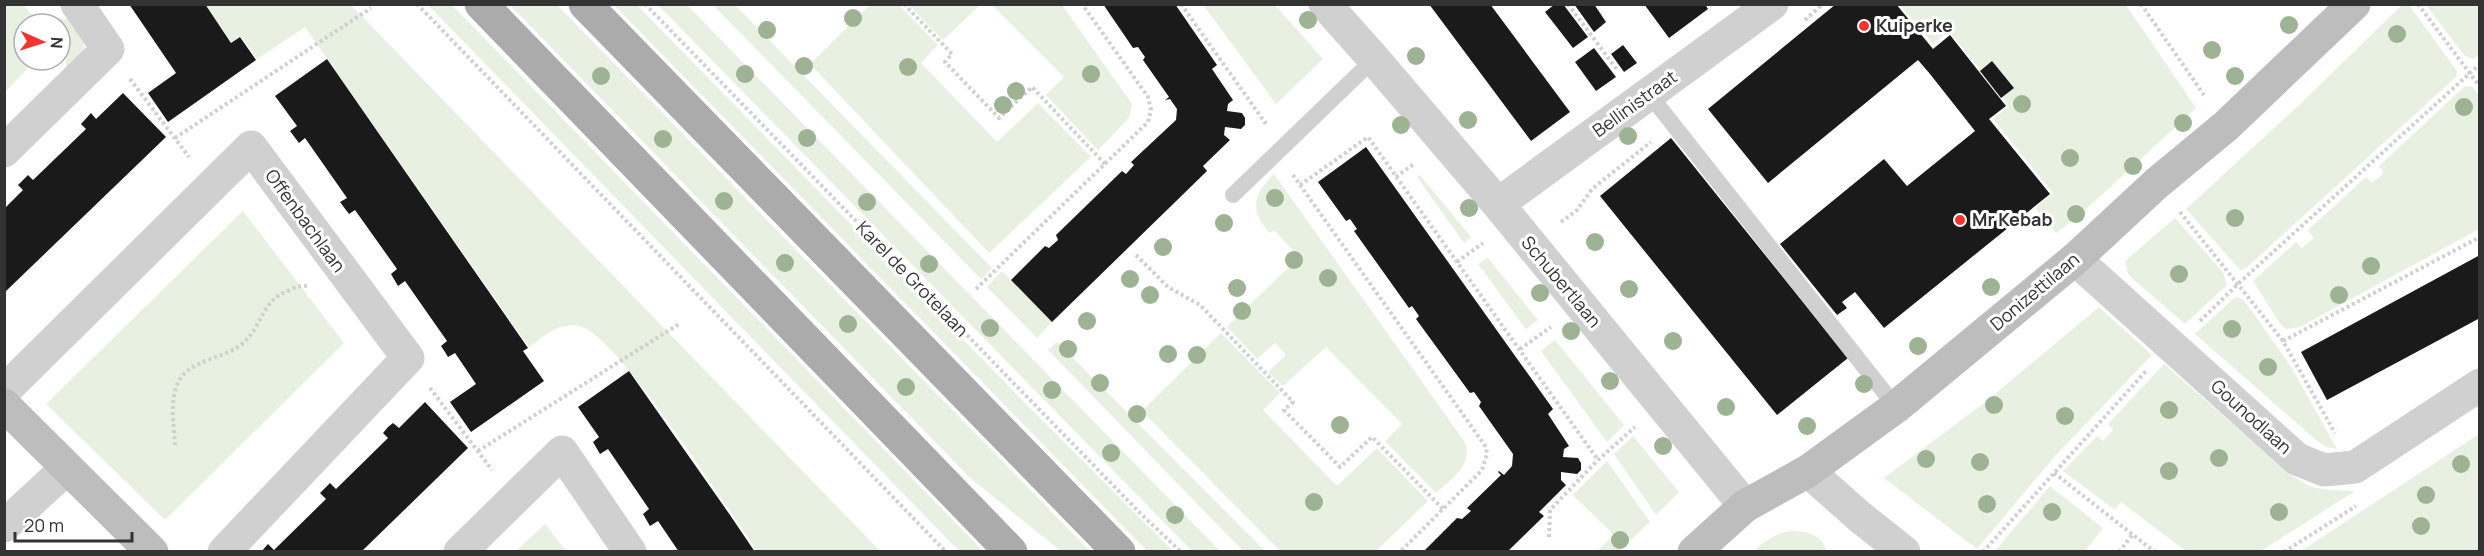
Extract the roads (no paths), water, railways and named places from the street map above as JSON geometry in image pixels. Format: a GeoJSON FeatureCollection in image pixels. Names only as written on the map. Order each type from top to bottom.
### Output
{"type":"FeatureCollection","features":[{"type":"Feature","properties":{"kind":"main road"},"geometry":{"type":"LineString","coordinates":[[480,4],[1011,552]]}},
{"type":"Feature","properties":{"kind":"main road"},"geometry":{"type":"LineString","coordinates":[[585,4],[1119,552]]}},
{"type":"Feature","properties":{"kind":"street"},"geometry":{"type":"LineString","coordinates":[[4,151],[108,50],[77,4]]}},
{"type":"Feature","properties":{"kind":"street","name":"Schubertlaan"},"geometry":{"type":"LineString","coordinates":[[1325,4],[1498,204],[1745,506]]}},
{"type":"Feature","properties":{"kind":"street","name":"Bellinistraat"},"geometry":{"type":"LineString","coordinates":[[1498,204],[1773,4]]}},
{"type":"Feature","properties":{"kind":"street","name":"Donizettilaan"},"geometry":{"type":"LineString","coordinates":[[1694,552],[1745,506],[1808,471],[1896,407],[2075,259],[2157,183],[2226,126],[2354,4]]}},
{"type":"Feature","properties":{"kind":"street","name":"Offenbachlaan"},"geometry":{"type":"LineString","coordinates":[[4,391],[251,147],[408,358],[224,552]]}},
{"type":"Feature","properties":{"kind":"street","name":"Gounodlaan"},"geometry":{"type":"LineString","coordinates":[[2075,259],[2297,459],[2324,470],[2355,467],[2480,385]]}},
{"type":"Feature","properties":{"kind":"street"},"geometry":{"type":"LineString","coordinates":[[4,405],[152,552]]}},
{"type":"Feature","properties":{"kind":"street"},"geometry":{"type":"LineString","coordinates":[[460,552],[562,453],[630,552]]}},
{"type":"Feature","properties":{"kind":"street"},"geometry":{"type":"LineString","coordinates":[[4,526],[67,468]]}},
{"type":"Feature","properties":{"kind":"street"},"geometry":{"type":"LineString","coordinates":[[1808,471],[1904,552]]}},
{"type":"Feature","properties":{"kind":"lane"},"geometry":{"type":"LineString","coordinates":[[1233,195],[1374,59]]}},
{"type":"Feature","properties":{"kind":"lane"},"geometry":{"type":"LineString","coordinates":[[1644,97],[1896,407]]}},
{"type":"Feature","properties":{"kind":"place","name":"Kuiperke"},"geometry":{"type":"Point","coordinates":[1864,26]}},
{"type":"Feature","properties":{"kind":"place","name":"Mr Kebab"},"geometry":{"type":"Point","coordinates":[1960,220]}}]}
